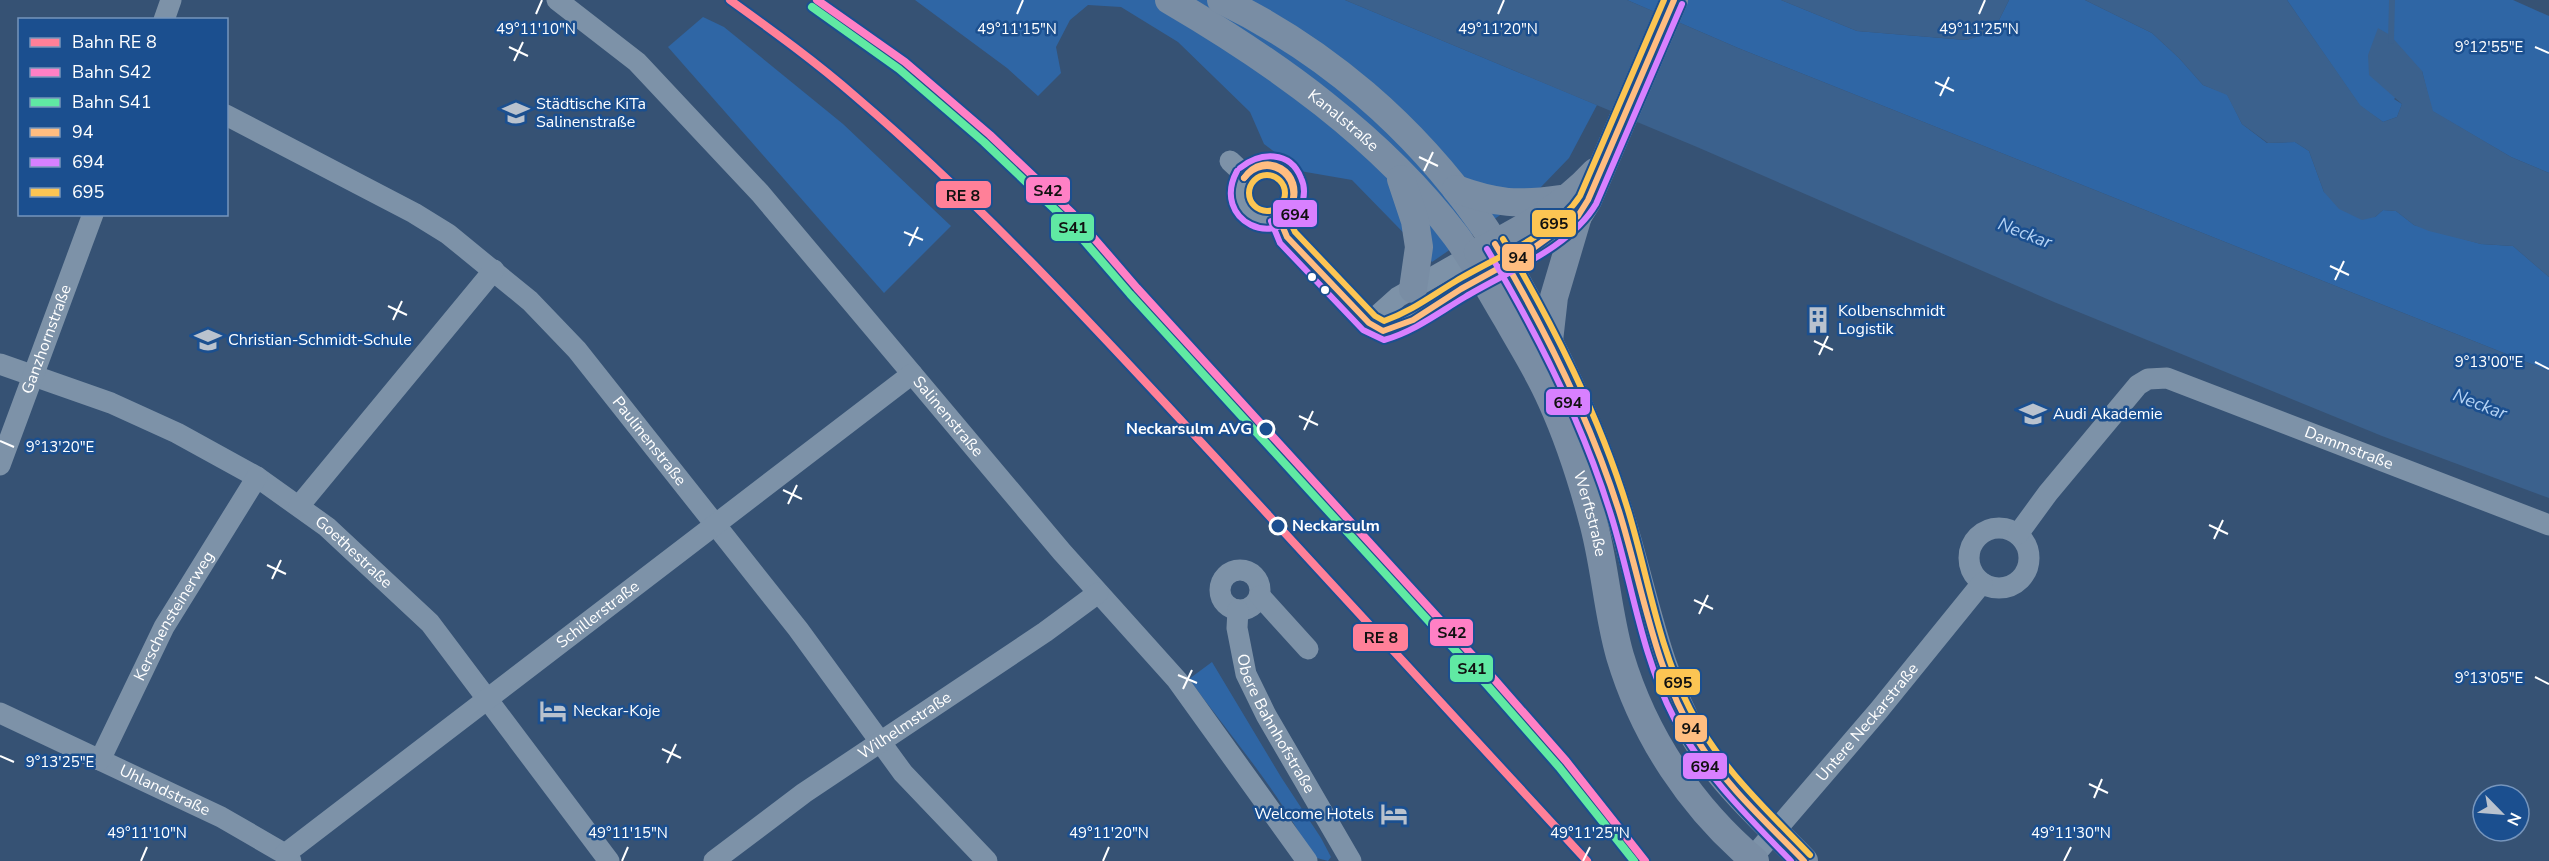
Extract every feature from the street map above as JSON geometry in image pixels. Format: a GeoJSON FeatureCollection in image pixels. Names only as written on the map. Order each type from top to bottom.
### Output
{"type":"FeatureCollection","features":[{"type":"Feature","properties":{"kind":"main road","name":"Kanalstraße"},"geometry":{"type":"LineString","coordinates":[[1169,0],[1249,48],[1305,90],[1369,143],[1431,206],[1476,267]]}},
{"type":"Feature","properties":{"kind":"main road","name":"Kanalstraße"},"geometry":{"type":"LineString","coordinates":[[1221,0],[1262,20],[1311,52],[1361,90],[1409,134],[1456,189],[1501,254]]}},
{"type":"Feature","properties":{"kind":"main road"},"geometry":{"type":"LineString","coordinates":[[1476,267],[1501,254],[1528,252],[1573,207],[1588,200],[1674,0]]}},
{"type":"Feature","properties":{"kind":"main road"},"geometry":{"type":"LineString","coordinates":[[1400,174],[1415,221],[1419,247],[1413,289]]}},
{"type":"Feature","properties":{"kind":"main road"},"geometry":{"type":"LineString","coordinates":[[1456,189],[1501,202],[1573,207]]}},
{"type":"Feature","properties":{"kind":"main road"},"geometry":{"type":"LineString","coordinates":[[1549,341],[1554,297],[1573,207]]}},
{"type":"Feature","properties":{"kind":"main road","name":"Werftstraße"},"geometry":{"type":"LineString","coordinates":[[1501,254],[1549,341],[1587,423],[1619,511],[1645,609],[1671,690],[1695,737],[1725,779],[1804,861]]}},
{"type":"Feature","properties":{"kind":"main road","name":"Werftstraße"},"geometry":{"type":"LineString","coordinates":[[1476,267],[1552,401],[1593,519],[1620,655],[1641,713],[1671,769],[1700,806],[1754,860]]}},
{"type":"Feature","properties":{"kind":"street"},"geometry":{"type":"LineString","coordinates":[[165,18],[171,0]]}},
{"type":"Feature","properties":{"kind":"street","name":"Salinenstraße"},"geometry":{"type":"LineString","coordinates":[[557,0],[637,62],[760,193],[1098,593],[1177,680],[1307,861]]}},
{"type":"Feature","properties":{"kind":"street","name":"Paulinenstraße"},"geometry":{"type":"LineString","coordinates":[[228,116],[414,213],[448,234],[494,270],[544,315],[577,350],[798,630],[903,772],[987,861]]}},
{"type":"Feature","properties":{"kind":"street"},"geometry":{"type":"LineString","coordinates":[[1268,164],[1288,173],[1295,192],[1293,203],[1279,218],[1258,219],[1243,207],[1239,191],[1238,168],[1268,164]]}},
{"type":"Feature","properties":{"kind":"street","name":"Ganzhornstraße"},"geometry":{"type":"LineString","coordinates":[[0,465],[92,216]]}},
{"type":"Feature","properties":{"kind":"street"},"geometry":{"type":"LineString","coordinates":[[1279,218],[1287,237],[1376,327]]}},
{"type":"Feature","properties":{"kind":"street"},"geometry":{"type":"LineString","coordinates":[[1376,327],[1413,320],[1476,267]]}},
{"type":"Feature","properties":{"kind":"street"},"geometry":{"type":"LineString","coordinates":[[1376,327],[1398,297],[1413,289],[1476,267]]}},
{"type":"Feature","properties":{"kind":"street"},"geometry":{"type":"LineString","coordinates":[[299,506],[494,270]]}},
{"type":"Feature","properties":{"kind":"street","name":"Goethestraße"},"geometry":{"type":"LineString","coordinates":[[0,364],[130,411],[177,433],[257,477],[299,506],[363,559],[430,623],[609,861]]}},
{"type":"Feature","properties":{"kind":"street","name":"Schillerstraße"},"geometry":{"type":"LineString","coordinates":[[288,858],[714,524],[912,374]]}},
{"type":"Feature","properties":{"kind":"street","name":"Dammstraße"},"geometry":{"type":"LineString","coordinates":[[2018,534],[2048,493],[2138,385],[2148,379],[2167,378],[2549,525]]}},
{"type":"Feature","properties":{"kind":"street","name":"Kerschensteinerweg"},"geometry":{"type":"LineString","coordinates":[[100,760],[164,627],[257,477]]}},
{"type":"Feature","properties":{"kind":"street"},"geometry":{"type":"LineString","coordinates":[[2000,527],[2018,534],[2028,548],[2028,565],[2025,573],[2011,585],[2001,588],[1982,583],[1974,575],[1969,565],[1971,546],[1975,539],[1990,528],[2000,527]]}},
{"type":"Feature","properties":{"kind":"street"},"geometry":{"type":"LineString","coordinates":[[1240,570],[1250,572],[1257,578],[1261,587],[1260,596],[1251,607],[1238,610],[1224,603],[1221,596],[1224,579],[1231,572],[1240,570]]}},
{"type":"Feature","properties":{"kind":"street","name":"Untere Neckarstraße"},"geometry":{"type":"LineString","coordinates":[[1754,860],[1774,831],[1880,710],[1982,583]]}},
{"type":"Feature","properties":{"kind":"street","name":"Wilhelmstraße"},"geometry":{"type":"LineString","coordinates":[[714,861],[804,793],[1045,632],[1098,593]]}},
{"type":"Feature","properties":{"kind":"street"},"geometry":{"type":"LineString","coordinates":[[1260,596],[1308,649]]}},
{"type":"Feature","properties":{"kind":"street","name":"Obere Bahnhofstraße"},"geometry":{"type":"LineString","coordinates":[[1238,610],[1237,628],[1246,674],[1266,715],[1351,861]]}},
{"type":"Feature","properties":{"kind":"street","name":"Uhlandstraße"},"geometry":{"type":"LineString","coordinates":[[0,713],[221,817],[288,858]]}},
{"type":"Feature","properties":{"kind":"shaded area"},"geometry":{"type":"Polygon","coordinates":[[[915,0],[1345,0],[1597,105],[1569,158],[1541,187],[1432,262],[1352,180],[1300,171],[1264,144],[1250,112],[1178,42],[1121,7],[1088,5],[1070,20],[1056,47],[1061,73],[1038,96],[1007,68],[915,0]]]}},
{"type":"Feature","properties":{"kind":"shaded area"},"geometry":{"type":"Polygon","coordinates":[[[1627,0],[1781,0],[1857,31],[1966,40],[1993,32],[2009,0],[2085,0],[2152,33],[2203,85],[2227,94],[2242,124],[2267,143],[2295,142],[2309,151],[2324,192],[2375,217],[2383,210],[2396,211],[2414,225],[2481,244],[2513,246],[2549,277],[2549,371],[1738,48],[1627,0]]]}},
{"type":"Feature","properties":{"kind":"shaded area"},"geometry":{"type":"Polygon","coordinates":[[[2287,0],[2513,0],[2549,16],[2549,173],[2511,157],[2432,111],[2422,71],[2394,99],[2402,104],[2397,117],[2383,122],[2360,106],[2287,0]]]}},
{"type":"Feature","properties":{"kind":"shaded area"},"geometry":{"type":"Polygon","coordinates":[[[703,17],[724,27],[843,124],[951,226],[884,293],[668,47],[703,17]]]}},
{"type":"Feature","properties":{"kind":"shaded area"},"geometry":{"type":"Polygon","coordinates":[[[1212,662],[1281,777],[1321,838],[1331,857],[1328,861],[1317,858],[1314,861],[1288,814],[1189,679],[1212,662]]]}},
{"type":"Feature","properties":{"kind":"water","name":"Neckar"},"geometry":{"type":"Polygon","coordinates":[[[1345,0],[1627,0],[1738,48],[2549,371],[2549,498],[2382,436],[2054,302],[1697,147],[1345,0]]]}},
{"type":"Feature","properties":{"kind":"water"},"geometry":{"type":"Polygon","coordinates":[[[1781,0],[2009,0],[1993,32],[1966,40],[1857,31],[1781,0]]]}},
{"type":"Feature","properties":{"kind":"water"},"geometry":{"type":"Polygon","coordinates":[[[2085,0],[2287,0],[2360,105],[2383,122],[2397,117],[2402,104],[2369,75],[2368,55],[2378,28],[2390,35],[2422,71],[2433,111],[2511,157],[2549,173],[2549,277],[2513,246],[2481,244],[2429,231],[2414,225],[2396,211],[2383,210],[2375,217],[2362,220],[2339,209],[2324,192],[2309,151],[2295,142],[2268,143],[2242,124],[2227,95],[2203,85],[2152,33],[2085,0]]]}},
{"type":"Feature","properties":{"kind":"waterway"},"geometry":{"type":"LineString","coordinates":[[2391,41],[2392,0]]}},
{"type":"Feature","properties":{"kind":"transit line"},"geometry":{"type":"LineString","coordinates":[[730,0],[841,84],[904,139],[996,226],[1128,363],[1587,861]]}},
{"type":"Feature","properties":{"kind":"transit line","name":"695"},"geometry":{"type":"LineString","coordinates":[[1287,215],[1295,232],[1375,316],[1384,321],[1412,308],[1540,234],[1569,210],[1580,196],[1664,0]]}},
{"type":"Feature","properties":{"kind":"transit line","name":"94"},"geometry":{"type":"LineString","coordinates":[[1279,218],[1287,237],[1369,323],[1383,331],[1413,320],[1461,289],[1528,252],[1578,216],[1588,200],[1674,0]]}},
{"type":"Feature","properties":{"kind":"transit line","name":"694"},"geometry":{"type":"LineString","coordinates":[[1271,221],[1280,243],[1363,330],[1384,340],[1416,327],[1537,257],[1585,220],[1596,204],[1682,4]]}},
{"type":"Feature","properties":{"kind":"transit line","name":"694"},"geometry":{"type":"LineString","coordinates":[[1237,171],[1231,189],[1233,204],[1240,216],[1251,225],[1264,229],[1278,227],[1291,219],[1301,205],[1304,192],[1301,178],[1290,162],[1274,156],[1265,157],[1240,168]]}},
{"type":"Feature","properties":{"kind":"transit line","name":"94"},"geometry":{"type":"LineString","coordinates":[[1244,178],[1252,169],[1262,165],[1281,168],[1293,183],[1294,194],[1291,207]]}},
{"type":"Feature","properties":{"kind":"transit line","name":"94"},"geometry":{"type":"LineString","coordinates":[[1244,178],[1262,166],[1280,170],[1292,185],[1291,207]]}},
{"type":"Feature","properties":{"kind":"transit line","name":"695"},"geometry":{"type":"LineString","coordinates":[[1267,175],[1280,180],[1285,193],[1280,206],[1267,211],[1254,206],[1249,193],[1254,180],[1267,175]]}},
{"type":"Feature","properties":{"kind":"transit line","name":"695"},"geometry":{"type":"LineString","coordinates":[[1503,239],[1557,337],[1603,440],[1628,510],[1670,661],[1690,709],[1729,768],[1760,804],[1810,855]]}},
{"type":"Feature","properties":{"kind":"transit line","name":"94"},"geometry":{"type":"LineString","coordinates":[[1495,244],[1548,341],[1594,442],[1619,511],[1660,656],[1682,712],[1696,738],[1720,772],[1804,861]]}},
{"type":"Feature","properties":{"kind":"transit line","name":"694"},"geometry":{"type":"LineString","coordinates":[[1487,249],[1541,345],[1586,446],[1611,515],[1653,669],[1674,718],[1713,776],[1791,861]]}},
{"type":"Feature","properties":{"kind":"rail line","name":"S42"},"geometry":{"type":"LineString","coordinates":[[817,0],[905,62],[990,135],[1073,214],[1137,288],[1494,679],[1566,761],[1645,861]]}},
{"type":"Feature","properties":{"kind":"rail line","name":"S41"},"geometry":{"type":"LineString","coordinates":[[812,7],[899,69],[984,142],[1066,220],[1130,294],[1487,685],[1559,767],[1634,861]]}},
{"type":"Feature","properties":{"kind":"place","name":"Städtische KiTa Salinenstraße"},"geometry":{"type":"Point","coordinates":[516,113]}},
{"type":"Feature","properties":{"kind":"place","name":"Kolbenschmidt Logistik"},"geometry":{"type":"Point","coordinates":[1818,320]}},
{"type":"Feature","properties":{"kind":"place","name":"Christian-Schmidt-Schule"},"geometry":{"type":"Point","coordinates":[208,340]}},
{"type":"Feature","properties":{"kind":"place","name":"Audi Akademie"},"geometry":{"type":"Point","coordinates":[2033,414]}},
{"type":"Feature","properties":{"kind":"place","name":"Neckarsulm AVG"},"geometry":{"type":"Point","coordinates":[1266,429]}},
{"type":"Feature","properties":{"kind":"place","name":"Neckarsulm"},"geometry":{"type":"Point","coordinates":[1278,526]}},
{"type":"Feature","properties":{"kind":"place","name":"Neckar-Koje"},"geometry":{"type":"Point","coordinates":[553,711]}},
{"type":"Feature","properties":{"kind":"place","name":"Welcome Hotels"},"geometry":{"type":"Point","coordinates":[1394,814]}}]}
